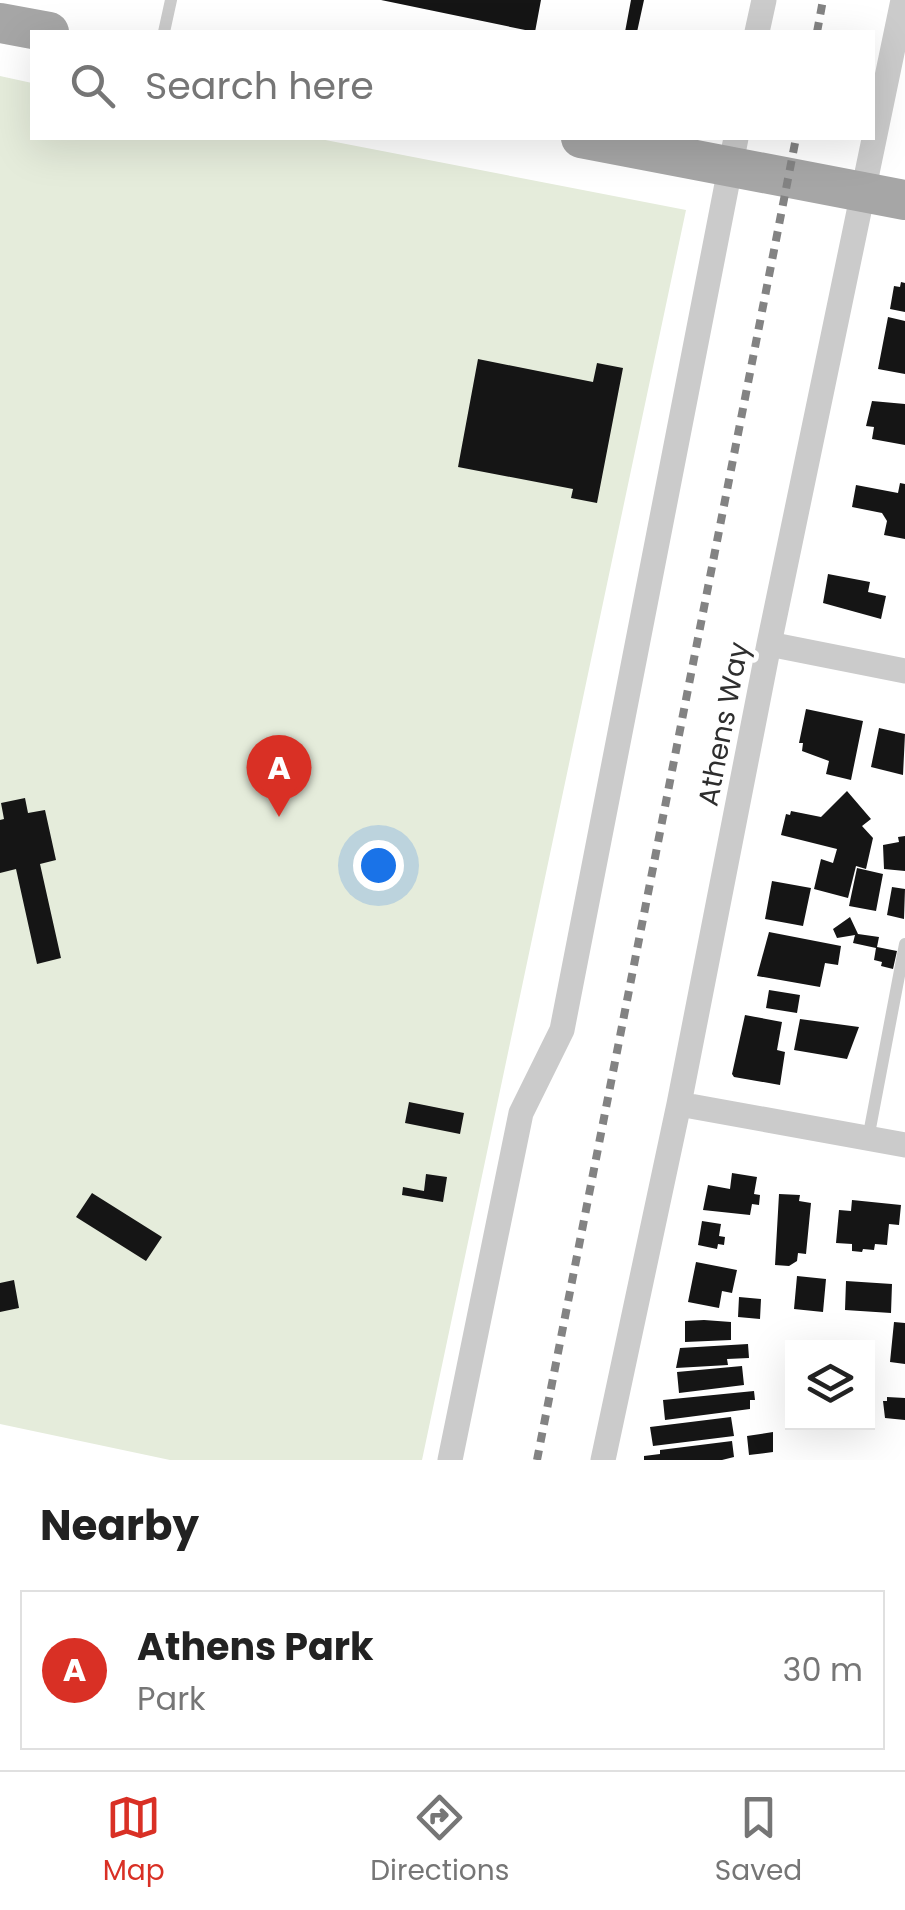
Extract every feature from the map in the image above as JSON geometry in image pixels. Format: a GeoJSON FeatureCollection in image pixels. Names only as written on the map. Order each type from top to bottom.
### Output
{"type":"FeatureCollection","features":[{"type":"Feature","properties":{"kind":"main road"},"geometry":{"type":"LineString","coordinates":[[0,23],[38,30]]}},
{"type":"Feature","properties":{"kind":"main road"},"geometry":{"type":"LineString","coordinates":[[603,140],[733,152],[864,192],[905,200]]}},
{"type":"Feature","properties":{"kind":"street"},"geometry":{"type":"LineString","coordinates":[[757,30],[764,0]]}},
{"type":"Feature","properties":{"kind":"street","name":"Athens Way"},"geometry":{"type":"LineString","coordinates":[[875,138],[903,0]]}},
{"type":"Feature","properties":{"kind":"street","name":"Athens Way"},"geometry":{"type":"LineString","coordinates":[[603,1460],[875,140]]}},
{"type":"Feature","properties":{"kind":"street"},"geometry":{"type":"LineString","coordinates":[[450,1460],[521,1113],[562,1030],[733,152]]}},
{"type":"Feature","properties":{"kind":"street"},"geometry":{"type":"LineString","coordinates":[[769,644],[905,671]]}},
{"type":"Feature","properties":{"kind":"street"},"geometry":{"type":"LineString","coordinates":[[679,1104],[905,1146]]}},
{"type":"Feature","properties":{"kind":"lane"},"geometry":{"type":"LineString","coordinates":[[164,30],[171,0]]}},
{"type":"Feature","properties":{"kind":"lane"},"geometry":{"type":"LineString","coordinates":[[868,1138],[905,944]]}},
{"type":"Feature","properties":{"kind":"green space"},"geometry":{"type":"Polygon","coordinates":[[[0,76],[30,83],[30,140],[325,140],[686,210],[422,1460],[170,1460],[0,1424],[0,76]]]}},
{"type":"Feature","properties":{"kind":"building"},"geometry":{"type":"Polygon","coordinates":[[[381,0],[541,0],[535,30],[381,0]]]}},
{"type":"Feature","properties":{"kind":"building"},"geometry":{"type":"Polygon","coordinates":[[[631,0],[644,0],[637,30],[625,30],[631,0]]]}},
{"type":"Feature","properties":{"kind":"building"},"geometry":{"type":"Polygon","coordinates":[[[901,282],[905,283],[905,312],[890,309],[894,286],[900,287],[901,282]]]}},
{"type":"Feature","properties":{"kind":"building"},"geometry":{"type":"Polygon","coordinates":[[[888,317],[905,321],[905,374],[878,369],[888,317]]]}},
{"type":"Feature","properties":{"kind":"building"},"geometry":{"type":"Polygon","coordinates":[[[478,359],[593,382],[597,363],[623,368],[597,503],[571,498],[573,489],[458,467],[478,359]]]}},
{"type":"Feature","properties":{"kind":"building"},"geometry":{"type":"Polygon","coordinates":[[[872,401],[905,404],[905,445],[872,439],[874,427],[866,426],[872,401]]]}},
{"type":"Feature","properties":{"kind":"building"},"geometry":{"type":"Polygon","coordinates":[[[900,483],[905,484],[905,539],[884,535],[887,521],[882,513],[852,507],[856,485],[898,493],[900,483]]]}},
{"type":"Feature","properties":{"kind":"building"},"geometry":{"type":"Polygon","coordinates":[[[828,574],[870,582],[868,592],[886,596],[881,619],[823,603],[828,574]]]}},
{"type":"Feature","properties":{"kind":"building"},"geometry":{"type":"Polygon","coordinates":[[[806,709],[863,721],[851,780],[826,774],[829,761],[802,751],[803,743],[799,743],[806,709]]]}},
{"type":"Feature","properties":{"kind":"building"},"geometry":{"type":"Polygon","coordinates":[[[879,728],[905,734],[903,775],[871,767],[879,728]]]}},
{"type":"Feature","properties":{"kind":"building"},"geometry":{"type":"Polygon","coordinates":[[[847,791],[871,819],[862,826],[873,838],[866,869],[856,866],[848,898],[814,889],[821,859],[833,863],[837,849],[781,835],[786,814],[791,811],[821,817],[847,791]]]}},
{"type":"Feature","properties":{"kind":"building"},"geometry":{"type":"Polygon","coordinates":[[[25,798],[28,813],[45,810],[56,860],[40,864],[61,958],[37,964],[16,869],[0,873],[0,820],[4,819],[1,803],[25,798]]]}},
{"type":"Feature","properties":{"kind":"building"},"geometry":{"type":"Polygon","coordinates":[[[905,836],[905,871],[884,869],[883,845],[899,842],[898,837],[905,836]]]}},
{"type":"Feature","properties":{"kind":"building"},"geometry":{"type":"Polygon","coordinates":[[[857,868],[883,874],[876,911],[849,906],[857,868]]]}},
{"type":"Feature","properties":{"kind":"building"},"geometry":{"type":"Polygon","coordinates":[[[772,881],[811,888],[803,926],[765,919],[772,881]]]}},
{"type":"Feature","properties":{"kind":"building"},"geometry":{"type":"Polygon","coordinates":[[[892,887],[905,889],[904,919],[887,915],[892,887]]]}},
{"type":"Feature","properties":{"kind":"building"},"geometry":{"type":"Polygon","coordinates":[[[850,917],[858,934],[879,937],[877,947],[897,951],[893,969],[874,960],[876,948],[853,943],[855,935],[837,938],[833,929],[850,917]]]}},
{"type":"Feature","properties":{"kind":"building"},"geometry":{"type":"Polygon","coordinates":[[[769,932],[841,946],[838,965],[825,963],[820,987],[757,976],[769,932]]]}},
{"type":"Feature","properties":{"kind":"building"},"geometry":{"type":"Polygon","coordinates":[[[769,990],[800,995],[797,1013],[766,1008],[769,990]]]}},
{"type":"Feature","properties":{"kind":"building"},"geometry":{"type":"Polygon","coordinates":[[[745,1015],[782,1022],[777,1050],[785,1052],[780,1085],[732,1074],[745,1015]]]}},
{"type":"Feature","properties":{"kind":"building"},"geometry":{"type":"Polygon","coordinates":[[[800,1019],[859,1027],[847,1059],[794,1050],[800,1019]]]}},
{"type":"Feature","properties":{"kind":"building"},"geometry":{"type":"Polygon","coordinates":[[[409,1102],[464,1113],[460,1134],[405,1123],[409,1102]]]}},
{"type":"Feature","properties":{"kind":"building"},"geometry":{"type":"Polygon","coordinates":[[[732,1173],[757,1177],[754,1194],[760,1195],[759,1205],[752,1204],[750,1215],[703,1210],[708,1185],[730,1189],[732,1173]]]}},
{"type":"Feature","properties":{"kind":"building"},"geometry":{"type":"Polygon","coordinates":[[[426,1174],[447,1177],[443,1202],[402,1195],[403,1187],[424,1191],[426,1174]]]}},
{"type":"Feature","properties":{"kind":"building"},"geometry":{"type":"Polygon","coordinates":[[[92,1193],[162,1237],[146,1261],[76,1217],[92,1193]]]}},
{"type":"Feature","properties":{"kind":"building"},"geometry":{"type":"Polygon","coordinates":[[[779,1194],[800,1195],[799,1201],[811,1203],[806,1254],[798,1253],[797,1261],[789,1266],[775,1265],[779,1194]]]}},
{"type":"Feature","properties":{"kind":"building"},"geometry":{"type":"Polygon","coordinates":[[[852,1200],[901,1205],[899,1225],[889,1224],[887,1245],[875,1244],[874,1250],[862,1252],[852,1251],[852,1244],[836,1243],[839,1210],[851,1211],[852,1200]]]}},
{"type":"Feature","properties":{"kind":"building"},"geometry":{"type":"Polygon","coordinates":[[[702,1221],[721,1224],[719,1236],[725,1237],[724,1245],[718,1244],[717,1249],[698,1245],[702,1221]]]}},
{"type":"Feature","properties":{"kind":"building"},"geometry":{"type":"Polygon","coordinates":[[[696,1262],[737,1270],[732,1293],[722,1291],[719,1308],[688,1302],[696,1262]]]}},
{"type":"Feature","properties":{"kind":"building"},"geometry":{"type":"Polygon","coordinates":[[[797,1276],[826,1279],[823,1312],[794,1309],[797,1276]]]}},
{"type":"Feature","properties":{"kind":"building"},"geometry":{"type":"Polygon","coordinates":[[[14,1280],[19,1308],[0,1312],[0,1283],[14,1280]]]}},
{"type":"Feature","properties":{"kind":"building"},"geometry":{"type":"Polygon","coordinates":[[[846,1281],[892,1284],[891,1313],[845,1310],[846,1281]]]}},
{"type":"Feature","properties":{"kind":"building"},"geometry":{"type":"Polygon","coordinates":[[[739,1297],[761,1299],[760,1319],[738,1317],[739,1297]]]}},
{"type":"Feature","properties":{"kind":"building"},"geometry":{"type":"Polygon","coordinates":[[[685,1321],[731,1322],[731,1340],[685,1342],[685,1321]]]}},
{"type":"Feature","properties":{"kind":"building"},"geometry":{"type":"Polygon","coordinates":[[[894,1322],[905,1323],[905,1364],[890,1362],[894,1322]]]}},
{"type":"Feature","properties":{"kind":"building"},"geometry":{"type":"Polygon","coordinates":[[[748,1344],[749,1358],[727,1359],[728,1365],[676,1368],[680,1348],[748,1344]]]}},
{"type":"Feature","properties":{"kind":"building"},"geometry":{"type":"Polygon","coordinates":[[[742,1366],[744,1385],[679,1393],[677,1372],[742,1366]]]}},
{"type":"Feature","properties":{"kind":"building"},"geometry":{"type":"Polygon","coordinates":[[[754,1391],[750,1409],[665,1420],[663,1400],[754,1391]]]}},
{"type":"Feature","properties":{"kind":"building"},"geometry":{"type":"Polygon","coordinates":[[[887,1397],[905,1398],[905,1420],[885,1418],[883,1401],[887,1397]]]}},
{"type":"Feature","properties":{"kind":"building"},"geometry":{"type":"Polygon","coordinates":[[[731,1417],[734,1436],[653,1446],[650,1427],[731,1417]]]}},
{"type":"Feature","properties":{"kind":"building"},"geometry":{"type":"Polygon","coordinates":[[[773,1432],[773,1452],[749,1455],[747,1436],[773,1432]]]}},
{"type":"Feature","properties":{"kind":"building"},"geometry":{"type":"Polygon","coordinates":[[[732,1441],[734,1457],[722,1460],[644,1460],[644,1456],[660,1454],[660,1450],[732,1441]]]}},
{"type":"Feature","properties":{"kind":"railway"},"geometry":{"type":"LineString","coordinates":[[817,30],[823,0]]}},
{"type":"Feature","properties":{"kind":"railway"},"geometry":{"type":"LineString","coordinates":[[537,1460],[796,140]]}},
{"type":"Feature","properties":{"kind":"place","name":"Athens Park"},"geometry":{"type":"Point","coordinates":[279,817]}}]}
